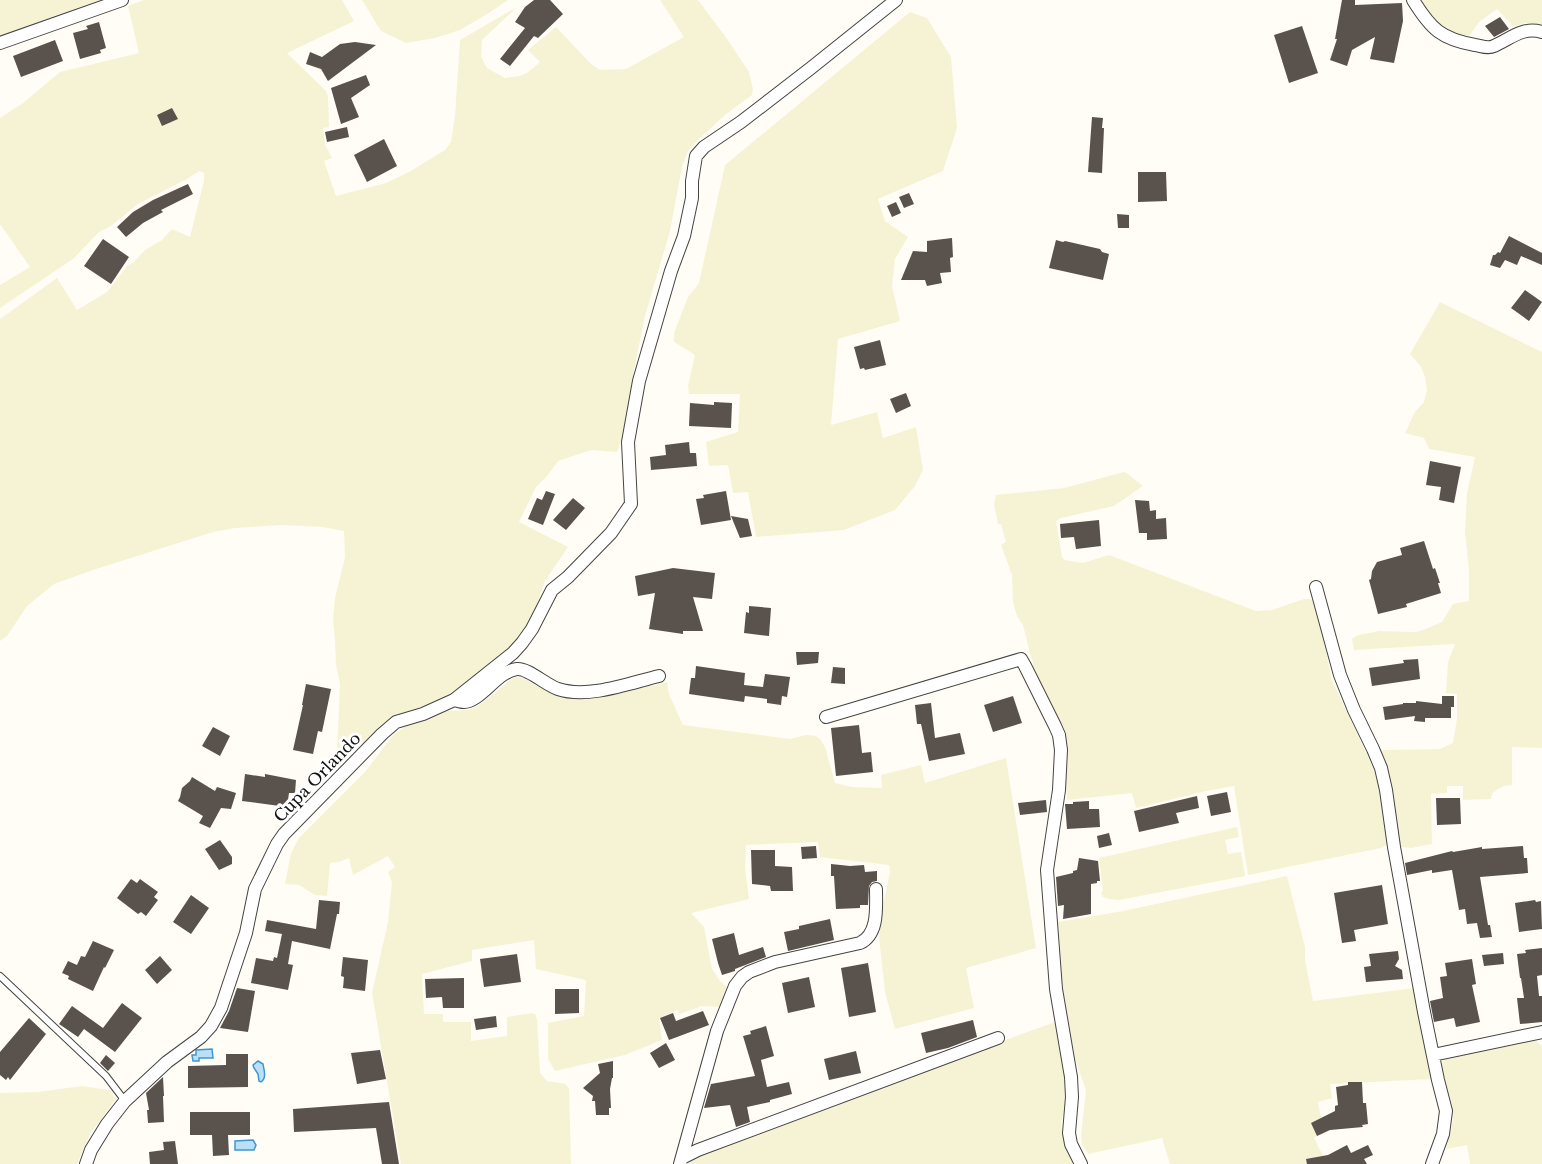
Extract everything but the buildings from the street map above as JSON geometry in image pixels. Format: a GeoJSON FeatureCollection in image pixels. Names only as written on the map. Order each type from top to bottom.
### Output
{"type":"FeatureCollection","features":[{"type":"Feature","properties":{"kind":"street"},"geometry":{"type":"LineString","coordinates":[[0,43],[122,0]]}},
{"type":"Feature","properties":{"kind":"street","name":"Cupa Orlando"},"geometry":{"type":"LineString","coordinates":[[86,1164],[101,1133],[125,1101],[167,1062],[212,1026],[221,1008],[246,933],[255,889],[284,834],[382,734],[396,723],[454,700],[513,653],[532,629],[552,590],[611,533],[631,504],[628,442],[639,381],[671,271],[684,236],[692,198],[696,156],[704,147],[812,68],[896,0]]}},
{"type":"Feature","properties":{"kind":"street"},"geometry":{"type":"LineString","coordinates":[[1413,0],[1423,16],[1442,35],[1467,44],[1491,48],[1516,33],[1536,30],[1542,32]]}},
{"type":"Feature","properties":{"kind":"street"},"geometry":{"type":"LineString","coordinates":[[1316,587],[1340,675],[1377,758],[1386,790],[1433,1055],[1446,1111],[1443,1134],[1432,1164]]}},
{"type":"Feature","properties":{"kind":"street"},"geometry":{"type":"LineString","coordinates":[[826,717],[1021,659],[1025,666],[1059,735],[1061,750],[1059,790],[1047,870],[1056,989],[1071,1077],[1069,1133],[1071,1144],[1081,1164]]}},
{"type":"Feature","properties":{"kind":"street"},"geometry":{"type":"LineString","coordinates":[[454,700],[462,703],[471,701],[514,669],[523,669],[560,690],[577,692],[599,690],[659,676]]}},
{"type":"Feature","properties":{"kind":"street"},"geometry":{"type":"LineString","coordinates":[[681,1161],[717,1031],[735,986],[749,972],[776,962],[867,940],[872,932],[876,890]]}},
{"type":"Feature","properties":{"kind":"street"},"geometry":{"type":"LineString","coordinates":[[1433,1055],[1542,1032]]}},
{"type":"Feature","properties":{"kind":"street"},"geometry":{"type":"LineString","coordinates":[[681,1161],[698,1150],[998,1038]]}},
{"type":"Feature","properties":{"kind":"lane"},"geometry":{"type":"LineString","coordinates":[[0,976],[106,1077],[125,1101]]}},
{"type":"Feature","properties":{"kind":"shaded area"},"geometry":{"type":"Polygon","coordinates":[[[0,0],[104,0],[0,39],[0,0]]]}},
{"type":"Feature","properties":{"kind":"shaded area"},"geometry":{"type":"Polygon","coordinates":[[[144,0],[342,0],[354,21],[287,53],[326,91],[328,96],[329,127],[323,128],[325,144],[332,158],[324,161],[336,196],[386,183],[445,150],[451,142],[455,115],[460,40],[517,7],[482,40],[481,57],[487,68],[505,78],[527,73],[540,62],[528,50],[556,27],[591,64],[600,70],[626,69],[684,37],[660,0],[698,0],[749,72],[752,95],[700,138],[688,151],[682,167],[670,231],[645,316],[634,370],[627,422],[617,452],[591,450],[558,461],[536,487],[519,522],[568,547],[545,581],[534,612],[520,639],[444,700],[399,715],[384,725],[336,774],[340,684],[336,665],[333,620],[335,598],[345,557],[344,531],[323,527],[281,525],[235,528],[213,532],[93,570],[54,584],[27,606],[7,636],[0,641],[0,319],[57,278],[77,310],[107,292],[128,265],[133,263],[145,250],[162,240],[172,229],[190,237],[204,173],[199,171],[138,204],[111,226],[99,232],[73,259],[0,308],[0,285],[30,267],[0,224],[0,118],[23,103],[60,72],[139,53],[128,6],[144,0]]]}},
{"type":"Feature","properties":{"kind":"shaded area"},"geometry":{"type":"Polygon","coordinates":[[[362,0],[508,0],[460,30],[435,38],[406,43],[381,31],[362,0]]]}},
{"type":"Feature","properties":{"kind":"shaded area"},"geometry":{"type":"Polygon","coordinates":[[[1420,0],[1542,0],[1542,24],[1525,23],[1514,27],[1497,9],[1479,22],[1470,35],[1464,36],[1446,31],[1429,15],[1420,0]]]}},
{"type":"Feature","properties":{"kind":"shaded area"},"geometry":{"type":"Polygon","coordinates":[[[910,12],[927,18],[951,57],[957,128],[943,171],[878,199],[885,221],[908,237],[895,259],[892,286],[900,321],[838,339],[831,425],[877,412],[883,438],[916,427],[923,470],[915,486],[895,510],[844,530],[756,537],[748,492],[733,493],[728,465],[709,466],[706,442],[738,432],[740,394],[689,394],[688,386],[695,355],[674,342],[674,333],[688,297],[699,283],[725,165],[910,12]]]}},
{"type":"Feature","properties":{"kind":"shaded area"},"geometry":{"type":"Polygon","coordinates":[[[1440,302],[1542,352],[1542,748],[1512,747],[1512,785],[1498,789],[1492,794],[1491,799],[1463,800],[1463,786],[1447,786],[1447,793],[1431,794],[1432,844],[1411,848],[1402,847],[1399,842],[1378,752],[1440,749],[1453,743],[1457,719],[1457,694],[1446,693],[1448,662],[1455,644],[1354,650],[1352,639],[1358,635],[1379,631],[1416,632],[1423,630],[1442,622],[1453,604],[1469,601],[1465,531],[1467,493],[1475,457],[1429,449],[1424,438],[1405,433],[1415,412],[1424,402],[1427,390],[1421,367],[1410,354],[1440,302]]]}},
{"type":"Feature","properties":{"kind":"shaded area"},"geometry":{"type":"Polygon","coordinates":[[[1124,472],[1143,486],[1114,506],[1056,521],[1062,557],[1065,560],[1083,563],[1109,555],[1256,611],[1272,610],[1304,599],[1310,599],[1316,603],[1332,681],[1378,780],[1388,841],[1386,845],[1381,848],[1248,875],[1234,786],[1136,808],[1132,793],[1067,800],[1063,739],[1033,671],[1033,662],[1023,625],[1017,616],[1013,602],[1012,575],[1001,545],[1006,542],[1001,524],[998,524],[994,504],[996,495],[1064,488],[1124,472]]]}},
{"type":"Feature","properties":{"kind":"shaded area"},"geometry":{"type":"Polygon","coordinates":[[[517,677],[556,696],[576,698],[608,696],[667,682],[669,694],[683,725],[790,739],[806,735],[816,736],[825,747],[835,783],[852,787],[882,788],[881,775],[921,765],[925,783],[1006,758],[1036,948],[966,968],[974,1008],[895,1029],[885,992],[879,937],[890,871],[889,865],[820,857],[818,842],[746,845],[745,868],[749,899],[691,913],[704,927],[712,969],[727,987],[721,1007],[702,1006],[680,1014],[677,1010],[659,1018],[662,1040],[625,1055],[555,1071],[548,1059],[548,1023],[584,1016],[586,981],[536,969],[534,940],[472,950],[472,961],[422,974],[424,1014],[443,1014],[443,1022],[471,1022],[471,1041],[507,1036],[507,1017],[535,1014],[540,1073],[547,1081],[566,1084],[569,1089],[571,1164],[401,1164],[372,993],[388,922],[392,882],[388,872],[395,867],[388,856],[353,875],[349,858],[330,863],[327,896],[315,895],[299,885],[285,884],[291,853],[299,838],[365,772],[394,734],[413,722],[445,711],[468,710],[478,706],[517,677]]]}},
{"type":"Feature","properties":{"kind":"shaded area"},"geometry":{"type":"Polygon","coordinates":[[[1237,827],[1239,837],[1225,840],[1228,854],[1241,852],[1245,876],[1119,900],[1103,897],[1099,858],[1237,827]]]}},
{"type":"Feature","properties":{"kind":"shaded area"},"geometry":{"type":"Polygon","coordinates":[[[1287,876],[1305,947],[1305,960],[1313,1001],[1414,988],[1432,1079],[1330,1084],[1332,1098],[1318,1102],[1321,1118],[1317,1136],[1314,1138],[1323,1156],[1315,1158],[1316,1164],[1170,1164],[1162,1138],[1088,1154],[1082,1144],[1081,1135],[1086,1090],[1075,1059],[1063,991],[1058,922],[1123,911],[1287,876]]]}},
{"type":"Feature","properties":{"kind":"shaded area"},"geometry":{"type":"Polygon","coordinates":[[[1058,1021],[1068,1098],[1061,1122],[1062,1134],[1074,1164],[687,1164],[701,1154],[1058,1021]]]}},
{"type":"Feature","properties":{"kind":"shaded area"},"geometry":{"type":"Polygon","coordinates":[[[1534,1039],[1542,1046],[1542,1164],[1470,1164],[1467,1145],[1446,1149],[1453,1121],[1452,1105],[1443,1073],[1442,1063],[1446,1058],[1534,1039]]]}},
{"type":"Feature","properties":{"kind":"shaded area"},"geometry":{"type":"Polygon","coordinates":[[[82,1086],[109,1090],[116,1099],[90,1134],[77,1164],[0,1164],[0,1093],[38,1092],[82,1086]]]}},
{"type":"Feature","properties":{"kind":"water"},"geometry":{"type":"Polygon","coordinates":[[[212,1049],[213,1058],[199,1058],[199,1061],[193,1061],[192,1055],[196,1055],[196,1050],[212,1049]]]}},
{"type":"Feature","properties":{"kind":"water"},"geometry":{"type":"Polygon","coordinates":[[[258,1061],[263,1064],[264,1071],[264,1078],[261,1082],[253,1065],[258,1061]]]}},
{"type":"Feature","properties":{"kind":"water"},"geometry":{"type":"Polygon","coordinates":[[[253,1140],[256,1145],[254,1150],[235,1150],[235,1141],[253,1140]]]}}]}
